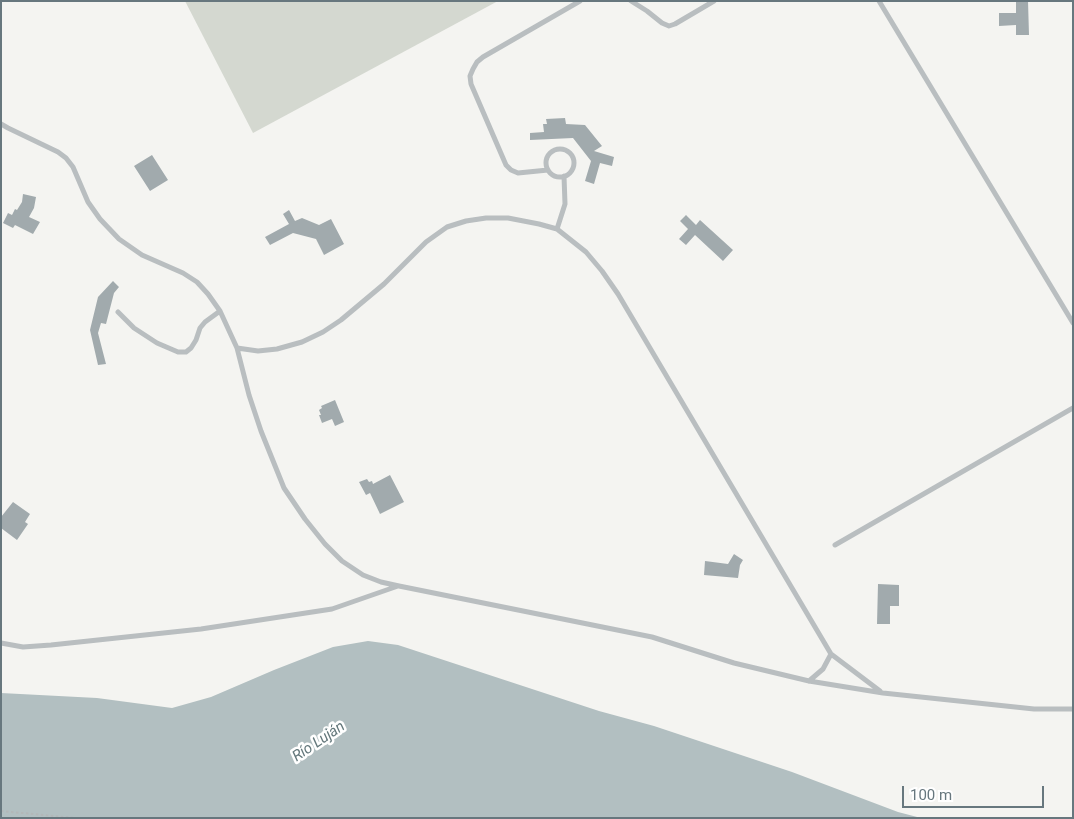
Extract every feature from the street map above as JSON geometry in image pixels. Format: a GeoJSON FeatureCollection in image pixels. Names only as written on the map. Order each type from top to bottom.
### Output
{"type":"FeatureCollection","features":[{"type":"Feature","properties":{"kind":"street"},"geometry":{"type":"LineString","coordinates":[[548,170],[518,172],[511,170],[506,165],[471,84],[470,76],[472,69],[483,57],[580,1]]}},
{"type":"Feature","properties":{"kind":"street"},"geometry":{"type":"LineString","coordinates":[[631,1],[669,26],[676,24],[714,1]]}},
{"type":"Feature","properties":{"kind":"street"},"geometry":{"type":"LineString","coordinates":[[878,1],[1073,323]]}},
{"type":"Feature","properties":{"kind":"street"},"geometry":{"type":"LineString","coordinates":[[1,124],[58,152],[66,158],[73,167],[88,202],[100,219],[119,239],[142,255],[183,273],[197,282],[208,294],[220,311],[237,348],[261,431],[284,488],[304,519],[325,544],[342,560],[363,575],[399,586],[652,637],[734,663],[809,681],[882,693],[1034,709],[1073,709]]}},
{"type":"Feature","properties":{"kind":"street"},"geometry":{"type":"LineString","coordinates":[[562,149],[570,154],[573,162],[572,170],[564,176],[555,176],[546,166],[547,157],[553,151],[562,149]]}},
{"type":"Feature","properties":{"kind":"street"},"geometry":{"type":"LineString","coordinates":[[557,229],[564,204],[564,176]]}},
{"type":"Feature","properties":{"kind":"street"},"geometry":{"type":"LineString","coordinates":[[237,348],[258,351],[277,349],[302,342],[323,332],[341,320],[384,284],[426,242],[447,227],[466,221],[486,218],[508,218],[557,229],[586,252],[618,294],[831,654],[882,693]]}},
{"type":"Feature","properties":{"kind":"street"},"geometry":{"type":"LineString","coordinates":[[118,312],[134,328],[157,343],[178,352],[186,352],[196,340],[204,322],[220,311]]}},
{"type":"Feature","properties":{"kind":"street"},"geometry":{"type":"LineString","coordinates":[[835,545],[1073,408]]}},
{"type":"Feature","properties":{"kind":"street"},"geometry":{"type":"LineString","coordinates":[[1,643],[23,647],[51,645],[200,628],[332,609],[399,586]]}},
{"type":"Feature","properties":{"kind":"street"},"geometry":{"type":"LineString","coordinates":[[809,681],[823,669],[831,654]]}},
{"type":"Feature","properties":{"kind":"path"},"geometry":{"type":"LineString","coordinates":[[1,811],[75,818]]}},
{"type":"Feature","properties":{"kind":"shaded area"},"geometry":{"type":"Polygon","coordinates":[[[185,1],[498,1],[253,133],[185,1]]]}},
{"type":"Feature","properties":{"kind":"water","name":"Río Luján"},"geometry":{"type":"Polygon","coordinates":[[[368,641],[398,645],[599,711],[654,726],[792,772],[898,812],[921,818],[1,818],[1,693],[97,698],[172,708],[211,697],[333,647],[368,641]]]}},
{"type":"Feature","properties":{"kind":"building"},"geometry":{"type":"Polygon","coordinates":[[[1016,1],[1028,1],[1029,35],[1016,35],[1016,25],[999,26],[999,13],[1016,13],[1016,1]]]}},
{"type":"Feature","properties":{"kind":"building"},"geometry":{"type":"Polygon","coordinates":[[[565,118],[566,124],[585,125],[602,146],[594,151],[614,157],[612,166],[600,163],[594,184],[585,181],[591,161],[573,138],[530,140],[530,133],[544,132],[543,124],[547,124],[546,119],[565,118]]]}},
{"type":"Feature","properties":{"kind":"building"},"geometry":{"type":"Polygon","coordinates":[[[152,155],[168,180],[150,191],[134,166],[152,155]]]}},
{"type":"Feature","properties":{"kind":"building"},"geometry":{"type":"Polygon","coordinates":[[[23,194],[36,197],[34,208],[29,217],[40,222],[33,234],[15,225],[13,228],[3,223],[8,213],[12,215],[15,209],[17,210],[22,202],[23,194]]]}},
{"type":"Feature","properties":{"kind":"building"},"geometry":{"type":"Polygon","coordinates":[[[289,210],[295,221],[302,218],[319,225],[331,219],[344,244],[324,255],[316,239],[293,233],[270,245],[265,237],[289,224],[283,214],[289,210]]]}},
{"type":"Feature","properties":{"kind":"building"},"geometry":{"type":"Polygon","coordinates":[[[686,215],[696,225],[700,220],[733,250],[723,261],[695,235],[686,245],[679,239],[688,229],[680,221],[686,215]]]}},
{"type":"Feature","properties":{"kind":"building"},"geometry":{"type":"Polygon","coordinates":[[[113,281],[119,287],[114,293],[106,324],[101,323],[98,333],[106,364],[98,365],[90,330],[98,297],[113,281]]]}},
{"type":"Feature","properties":{"kind":"building"},"geometry":{"type":"Polygon","coordinates":[[[335,400],[344,422],[335,426],[332,419],[322,423],[319,415],[321,415],[319,410],[322,408],[321,406],[335,400]]]}},
{"type":"Feature","properties":{"kind":"building"},"geometry":{"type":"Polygon","coordinates":[[[390,475],[404,502],[380,514],[370,493],[366,495],[359,482],[367,479],[369,482],[372,481],[373,484],[390,475]]]}},
{"type":"Feature","properties":{"kind":"building"},"geometry":{"type":"Polygon","coordinates":[[[13,502],[30,514],[25,522],[28,524],[17,540],[1,528],[1,517],[13,502]]]}},
{"type":"Feature","properties":{"kind":"building"},"geometry":{"type":"Polygon","coordinates":[[[734,554],[743,560],[740,565],[738,578],[704,575],[705,561],[728,564],[734,554]]]}},
{"type":"Feature","properties":{"kind":"building"},"geometry":{"type":"Polygon","coordinates":[[[878,584],[899,585],[899,606],[890,606],[890,624],[877,624],[878,584]]]}}]}
